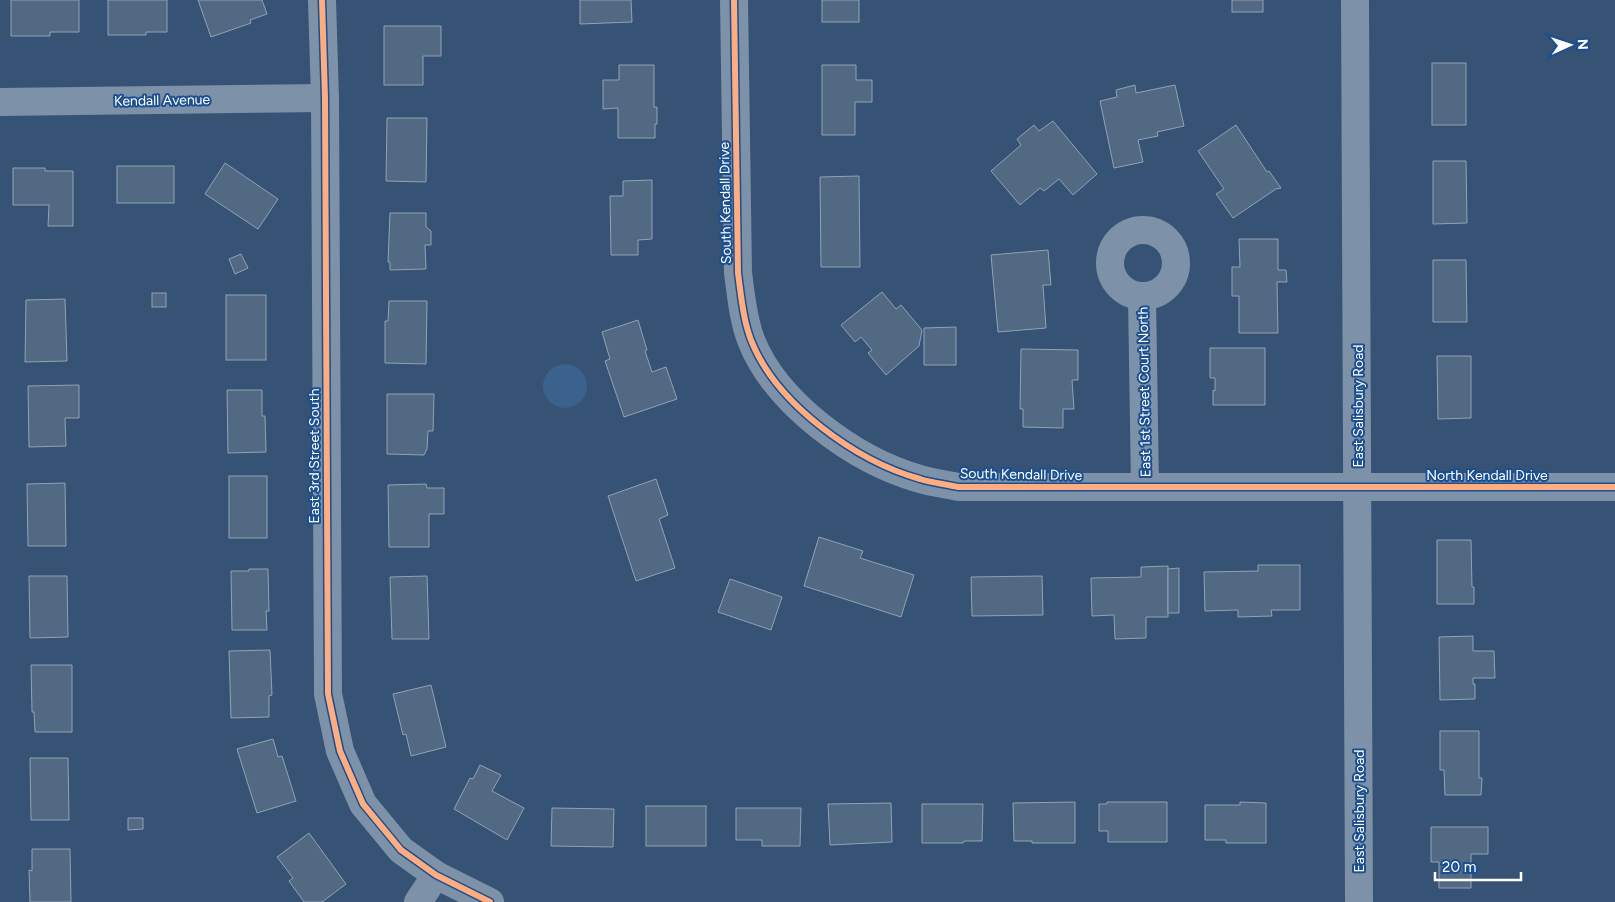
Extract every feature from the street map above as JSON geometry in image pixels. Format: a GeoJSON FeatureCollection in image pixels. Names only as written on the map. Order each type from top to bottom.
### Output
{"type":"FeatureCollection","features":[{"type":"Feature","properties":{"kind":"street","name":"East 3rd Street South"},"geometry":{"type":"LineString","coordinates":[[322,0],[325,98],[328,694],[340,751],[363,804],[401,850],[436,875],[490,902]]}},
{"type":"Feature","properties":{"kind":"street","name":"South Kendall Drive"},"geometry":{"type":"LineString","coordinates":[[734,0],[738,273],[741,299],[751,340],[766,368],[792,402],[826,431],[894,470],[921,480],[958,487],[1358,487]]}},
{"type":"Feature","properties":{"kind":"street","name":"East Salisbury Road"},"geometry":{"type":"LineString","coordinates":[[1355,0],[1359,902]]}},
{"type":"Feature","properties":{"kind":"street","name":"Kendall Avenue"},"geometry":{"type":"LineString","coordinates":[[0,102],[325,98]]}},
{"type":"Feature","properties":{"kind":"street","name":"East 1st Street Court North"},"geometry":{"type":"LineString","coordinates":[[1142,296],[1145,487]]}},
{"type":"Feature","properties":{"kind":"street","name":"North Kendall Drive"},"geometry":{"type":"LineString","coordinates":[[1358,487],[1615,487]]}},
{"type":"Feature","properties":{"kind":"street"},"geometry":{"type":"LineString","coordinates":[[418,902],[436,875]]}},
{"type":"Feature","properties":{"kind":"water"},"geometry":{"type":"Polygon","coordinates":[[[561,364],[569,364],[581,370],[587,386],[581,402],[569,408],[561,408],[549,402],[543,390],[543,382],[549,370],[561,364]]]}},
{"type":"Feature","properties":{"kind":"building"},"geometry":{"type":"Polygon","coordinates":[[[11,0],[79,0],[79,32],[50,32],[50,36],[11,36],[11,0]]]}},
{"type":"Feature","properties":{"kind":"building"},"geometry":{"type":"Polygon","coordinates":[[[108,0],[167,0],[167,32],[146,32],[146,35],[108,35],[108,0]]]}},
{"type":"Feature","properties":{"kind":"building"},"geometry":{"type":"Polygon","coordinates":[[[198,0],[262,0],[267,14],[250,20],[251,23],[211,37],[198,0]]]}},
{"type":"Feature","properties":{"kind":"building"},"geometry":{"type":"Polygon","coordinates":[[[580,0],[631,0],[632,22],[580,24],[580,0]]]}},
{"type":"Feature","properties":{"kind":"building"},"geometry":{"type":"Polygon","coordinates":[[[822,0],[859,0],[859,22],[822,22],[822,0]]]}},
{"type":"Feature","properties":{"kind":"building"},"geometry":{"type":"Polygon","coordinates":[[[1232,0],[1263,0],[1263,12],[1232,12],[1232,0]]]}},
{"type":"Feature","properties":{"kind":"building"},"geometry":{"type":"Polygon","coordinates":[[[384,26],[441,26],[441,56],[423,56],[423,85],[384,85],[384,26]]]}},
{"type":"Feature","properties":{"kind":"building"},"geometry":{"type":"Polygon","coordinates":[[[1432,63],[1466,63],[1466,125],[1432,125],[1432,63]]]}},
{"type":"Feature","properties":{"kind":"building"},"geometry":{"type":"Polygon","coordinates":[[[619,65],[654,65],[654,107],[657,107],[655,138],[618,138],[618,108],[603,109],[603,80],[619,80],[619,65]]]}},
{"type":"Feature","properties":{"kind":"building"},"geometry":{"type":"Polygon","coordinates":[[[822,65],[856,65],[856,80],[872,80],[872,102],[855,102],[855,135],[822,135],[822,65]]]}},
{"type":"Feature","properties":{"kind":"building"},"geometry":{"type":"Polygon","coordinates":[[[1135,85],[1136,93],[1175,85],[1184,126],[1157,132],[1158,136],[1138,140],[1143,162],[1114,168],[1100,101],[1117,97],[1116,90],[1135,85]]]}},
{"type":"Feature","properties":{"kind":"building"},"geometry":{"type":"Polygon","coordinates":[[[387,118],[427,118],[426,182],[386,181],[387,118]]]}},
{"type":"Feature","properties":{"kind":"building"},"geometry":{"type":"Polygon","coordinates":[[[1053,121],[1097,174],[1073,195],[1059,179],[1044,191],[1040,188],[1020,205],[991,171],[1021,145],[1017,139],[1034,125],[1039,131],[1053,121]]]}},
{"type":"Feature","properties":{"kind":"building"},"geometry":{"type":"Polygon","coordinates":[[[1236,125],[1267,172],[1269,171],[1281,188],[1276,189],[1233,218],[1216,194],[1224,189],[1198,151],[1236,125]]]}},
{"type":"Feature","properties":{"kind":"building"},"geometry":{"type":"Polygon","coordinates":[[[1433,161],[1466,161],[1467,223],[1433,224],[1433,161]]]}},
{"type":"Feature","properties":{"kind":"building"},"geometry":{"type":"Polygon","coordinates":[[[225,163],[278,199],[258,229],[205,194],[225,163]]]}},
{"type":"Feature","properties":{"kind":"building"},"geometry":{"type":"Polygon","coordinates":[[[117,166],[174,166],[174,203],[117,203],[117,166]]]}},
{"type":"Feature","properties":{"kind":"building"},"geometry":{"type":"Polygon","coordinates":[[[13,168],[45,168],[45,171],[73,171],[73,226],[48,226],[49,205],[13,205],[13,168]]]}},
{"type":"Feature","properties":{"kind":"building"},"geometry":{"type":"Polygon","coordinates":[[[859,176],[860,267],[821,267],[820,177],[859,176]]]}},
{"type":"Feature","properties":{"kind":"building"},"geometry":{"type":"Polygon","coordinates":[[[652,180],[652,239],[638,240],[638,255],[611,255],[610,196],[623,196],[623,181],[652,180]]]}},
{"type":"Feature","properties":{"kind":"building"},"geometry":{"type":"Polygon","coordinates":[[[390,213],[426,213],[426,227],[431,231],[431,245],[425,245],[426,269],[390,270],[390,262],[388,262],[390,213]]]}},
{"type":"Feature","properties":{"kind":"building"},"geometry":{"type":"Polygon","coordinates":[[[1239,239],[1278,239],[1278,270],[1286,270],[1287,282],[1277,282],[1278,333],[1239,333],[1239,296],[1232,296],[1232,267],[1240,267],[1239,239]]]}},
{"type":"Feature","properties":{"kind":"building"},"geometry":{"type":"Polygon","coordinates":[[[1048,250],[1051,285],[1043,285],[1046,328],[998,332],[991,255],[1048,250]]]}},
{"type":"Feature","properties":{"kind":"building"},"geometry":{"type":"Polygon","coordinates":[[[241,254],[248,268],[235,274],[229,259],[241,254]]]}},
{"type":"Feature","properties":{"kind":"building"},"geometry":{"type":"Polygon","coordinates":[[[1433,260],[1466,260],[1467,322],[1433,322],[1433,260]]]}},
{"type":"Feature","properties":{"kind":"building"},"geometry":{"type":"Polygon","coordinates":[[[882,292],[896,309],[901,305],[922,330],[919,346],[886,375],[868,353],[872,350],[861,337],[855,342],[841,325],[882,292]]]}},
{"type":"Feature","properties":{"kind":"building"},"geometry":{"type":"Polygon","coordinates":[[[152,293],[166,293],[166,307],[152,307],[152,293]]]}},
{"type":"Feature","properties":{"kind":"building"},"geometry":{"type":"Polygon","coordinates":[[[226,295],[266,295],[266,360],[226,360],[226,295]]]}},
{"type":"Feature","properties":{"kind":"building"},"geometry":{"type":"Polygon","coordinates":[[[65,299],[67,361],[25,362],[26,300],[65,299]]]}},
{"type":"Feature","properties":{"kind":"building"},"geometry":{"type":"Polygon","coordinates":[[[389,301],[427,301],[426,364],[385,363],[385,321],[388,321],[389,301]]]}},
{"type":"Feature","properties":{"kind":"building"},"geometry":{"type":"Polygon","coordinates":[[[638,320],[652,372],[666,367],[677,399],[624,417],[605,361],[610,359],[602,332],[638,320]]]}},
{"type":"Feature","properties":{"kind":"building"},"geometry":{"type":"Polygon","coordinates":[[[956,327],[956,365],[924,365],[924,328],[956,327]]]}},
{"type":"Feature","properties":{"kind":"building"},"geometry":{"type":"Polygon","coordinates":[[[1210,348],[1265,348],[1265,405],[1213,405],[1215,378],[1210,378],[1210,348]]]}},
{"type":"Feature","properties":{"kind":"building"},"geometry":{"type":"Polygon","coordinates":[[[1021,349],[1078,350],[1078,380],[1072,380],[1074,409],[1063,409],[1063,428],[1023,427],[1023,409],[1020,409],[1021,349]]]}},
{"type":"Feature","properties":{"kind":"building"},"geometry":{"type":"Polygon","coordinates":[[[1437,356],[1471,356],[1471,418],[1438,419],[1437,356]]]}},
{"type":"Feature","properties":{"kind":"building"},"geometry":{"type":"Polygon","coordinates":[[[79,385],[79,418],[65,418],[66,446],[29,447],[28,386],[79,385]]]}},
{"type":"Feature","properties":{"kind":"building"},"geometry":{"type":"Polygon","coordinates":[[[227,390],[262,390],[262,416],[265,416],[266,452],[228,453],[227,390]]]}},
{"type":"Feature","properties":{"kind":"building"},"geometry":{"type":"Polygon","coordinates":[[[387,394],[434,394],[433,431],[428,431],[427,449],[424,455],[387,454],[387,394]]]}},
{"type":"Feature","properties":{"kind":"building"},"geometry":{"type":"Polygon","coordinates":[[[229,476],[267,476],[267,538],[229,538],[229,476]]]}},
{"type":"Feature","properties":{"kind":"building"},"geometry":{"type":"Polygon","coordinates":[[[656,479],[668,515],[659,519],[675,568],[636,581],[608,496],[656,479]]]}},
{"type":"Feature","properties":{"kind":"building"},"geometry":{"type":"Polygon","coordinates":[[[65,483],[66,546],[28,546],[27,484],[65,483]]]}},
{"type":"Feature","properties":{"kind":"building"},"geometry":{"type":"Polygon","coordinates":[[[426,484],[427,488],[444,488],[444,514],[429,514],[429,547],[389,547],[388,485],[426,484]]]}},
{"type":"Feature","properties":{"kind":"building"},"geometry":{"type":"Polygon","coordinates":[[[819,537],[863,551],[860,558],[914,575],[901,617],[804,586],[819,537]]]}},
{"type":"Feature","properties":{"kind":"building"},"geometry":{"type":"Polygon","coordinates":[[[1437,540],[1471,540],[1474,604],[1437,604],[1437,540]]]}},
{"type":"Feature","properties":{"kind":"building"},"geometry":{"type":"Polygon","coordinates":[[[1258,565],[1300,565],[1300,610],[1271,610],[1272,616],[1238,617],[1238,610],[1205,611],[1204,572],[1258,571],[1258,565]]]}},
{"type":"Feature","properties":{"kind":"building"},"geometry":{"type":"Polygon","coordinates":[[[1168,566],[1168,617],[1146,617],[1146,638],[1115,639],[1114,615],[1092,616],[1091,578],[1141,577],[1141,567],[1168,566]]]}},
{"type":"Feature","properties":{"kind":"building"},"geometry":{"type":"Polygon","coordinates":[[[1179,568],[1179,613],[1168,613],[1168,569],[1179,568]]]}},
{"type":"Feature","properties":{"kind":"building"},"geometry":{"type":"Polygon","coordinates":[[[249,569],[268,569],[269,611],[266,611],[267,630],[232,630],[231,571],[249,571],[249,569]]]}},
{"type":"Feature","properties":{"kind":"building"},"geometry":{"type":"Polygon","coordinates":[[[29,576],[67,576],[68,637],[30,638],[29,576]]]}},
{"type":"Feature","properties":{"kind":"building"},"geometry":{"type":"Polygon","coordinates":[[[427,576],[429,639],[392,639],[390,577],[427,576]]]}},
{"type":"Feature","properties":{"kind":"building"},"geometry":{"type":"Polygon","coordinates":[[[1042,576],[1043,615],[972,616],[971,577],[1042,576]]]}},
{"type":"Feature","properties":{"kind":"building"},"geometry":{"type":"Polygon","coordinates":[[[730,579],[782,597],[771,630],[718,612],[730,579]]]}},
{"type":"Feature","properties":{"kind":"building"},"geometry":{"type":"Polygon","coordinates":[[[1473,636],[1473,651],[1494,651],[1495,678],[1473,678],[1475,699],[1440,700],[1439,637],[1473,636]]]}},
{"type":"Feature","properties":{"kind":"building"},"geometry":{"type":"Polygon","coordinates":[[[270,650],[272,695],[269,696],[269,717],[231,718],[229,651],[270,650]]]}},
{"type":"Feature","properties":{"kind":"building"},"geometry":{"type":"Polygon","coordinates":[[[31,665],[72,665],[72,732],[35,732],[34,712],[32,712],[31,665]]]}},
{"type":"Feature","properties":{"kind":"building"},"geometry":{"type":"Polygon","coordinates":[[[431,685],[446,747],[411,756],[406,734],[403,735],[393,694],[431,685]]]}},
{"type":"Feature","properties":{"kind":"building"},"geometry":{"type":"Polygon","coordinates":[[[1440,731],[1479,731],[1479,778],[1482,778],[1481,795],[1445,795],[1444,770],[1440,770],[1440,731]]]}},
{"type":"Feature","properties":{"kind":"building"},"geometry":{"type":"Polygon","coordinates":[[[273,739],[278,757],[282,756],[296,801],[257,813],[237,749],[273,739]]]}},
{"type":"Feature","properties":{"kind":"building"},"geometry":{"type":"Polygon","coordinates":[[[30,758],[68,758],[69,820],[31,820],[30,758]]]}},
{"type":"Feature","properties":{"kind":"building"},"geometry":{"type":"Polygon","coordinates":[[[480,765],[501,775],[492,791],[524,808],[507,840],[454,809],[470,778],[473,779],[480,765]]]}},
{"type":"Feature","properties":{"kind":"building"},"geometry":{"type":"Polygon","coordinates":[[[1075,802],[1075,843],[1014,841],[1013,803],[1075,802]]]}},
{"type":"Feature","properties":{"kind":"building"},"geometry":{"type":"Polygon","coordinates":[[[1107,802],[1167,802],[1167,842],[1108,842],[1108,831],[1099,831],[1099,804],[1107,804],[1107,802]]]}},
{"type":"Feature","properties":{"kind":"building"},"geometry":{"type":"Polygon","coordinates":[[[1240,802],[1266,803],[1266,843],[1226,843],[1226,840],[1205,840],[1205,805],[1240,805],[1240,802]]]}},
{"type":"Feature","properties":{"kind":"building"},"geometry":{"type":"Polygon","coordinates":[[[891,803],[892,842],[830,845],[828,804],[891,803]]]}},
{"type":"Feature","properties":{"kind":"building"},"geometry":{"type":"Polygon","coordinates":[[[922,804],[983,804],[982,841],[922,843],[922,804]]]}},
{"type":"Feature","properties":{"kind":"building"},"geometry":{"type":"Polygon","coordinates":[[[646,806],[706,806],[706,846],[646,846],[646,806]]]}},
{"type":"Feature","properties":{"kind":"building"},"geometry":{"type":"Polygon","coordinates":[[[552,808],[614,809],[613,847],[551,846],[552,808]]]}},
{"type":"Feature","properties":{"kind":"building"},"geometry":{"type":"Polygon","coordinates":[[[736,808],[801,808],[800,846],[762,846],[762,840],[736,840],[736,808]]]}},
{"type":"Feature","properties":{"kind":"building"},"geometry":{"type":"Polygon","coordinates":[[[128,818],[143,818],[143,829],[128,830],[128,818]]]}},
{"type":"Feature","properties":{"kind":"building"},"geometry":{"type":"Polygon","coordinates":[[[1431,827],[1488,827],[1488,854],[1471,854],[1471,888],[1439,888],[1439,862],[1431,862],[1431,827]]]}},
{"type":"Feature","properties":{"kind":"building"},"geometry":{"type":"Polygon","coordinates":[[[309,833],[346,884],[322,902],[304,902],[289,881],[293,878],[277,857],[309,833]]]}},
{"type":"Feature","properties":{"kind":"building"},"geometry":{"type":"Polygon","coordinates":[[[32,849],[70,849],[71,902],[30,902],[29,870],[32,871],[32,849]]]}},
{"type":"Feature","properties":{"kind":"cycle path"},"geometry":{"type":"LineString","coordinates":[[322,0],[325,98],[328,694],[340,751],[363,804],[401,850],[436,875],[490,902]]}},
{"type":"Feature","properties":{"kind":"cycle path"},"geometry":{"type":"LineString","coordinates":[[734,0],[738,273],[748,332],[763,364],[779,386],[799,407],[821,427],[870,459],[929,482],[958,487],[1615,487]]}}]}
